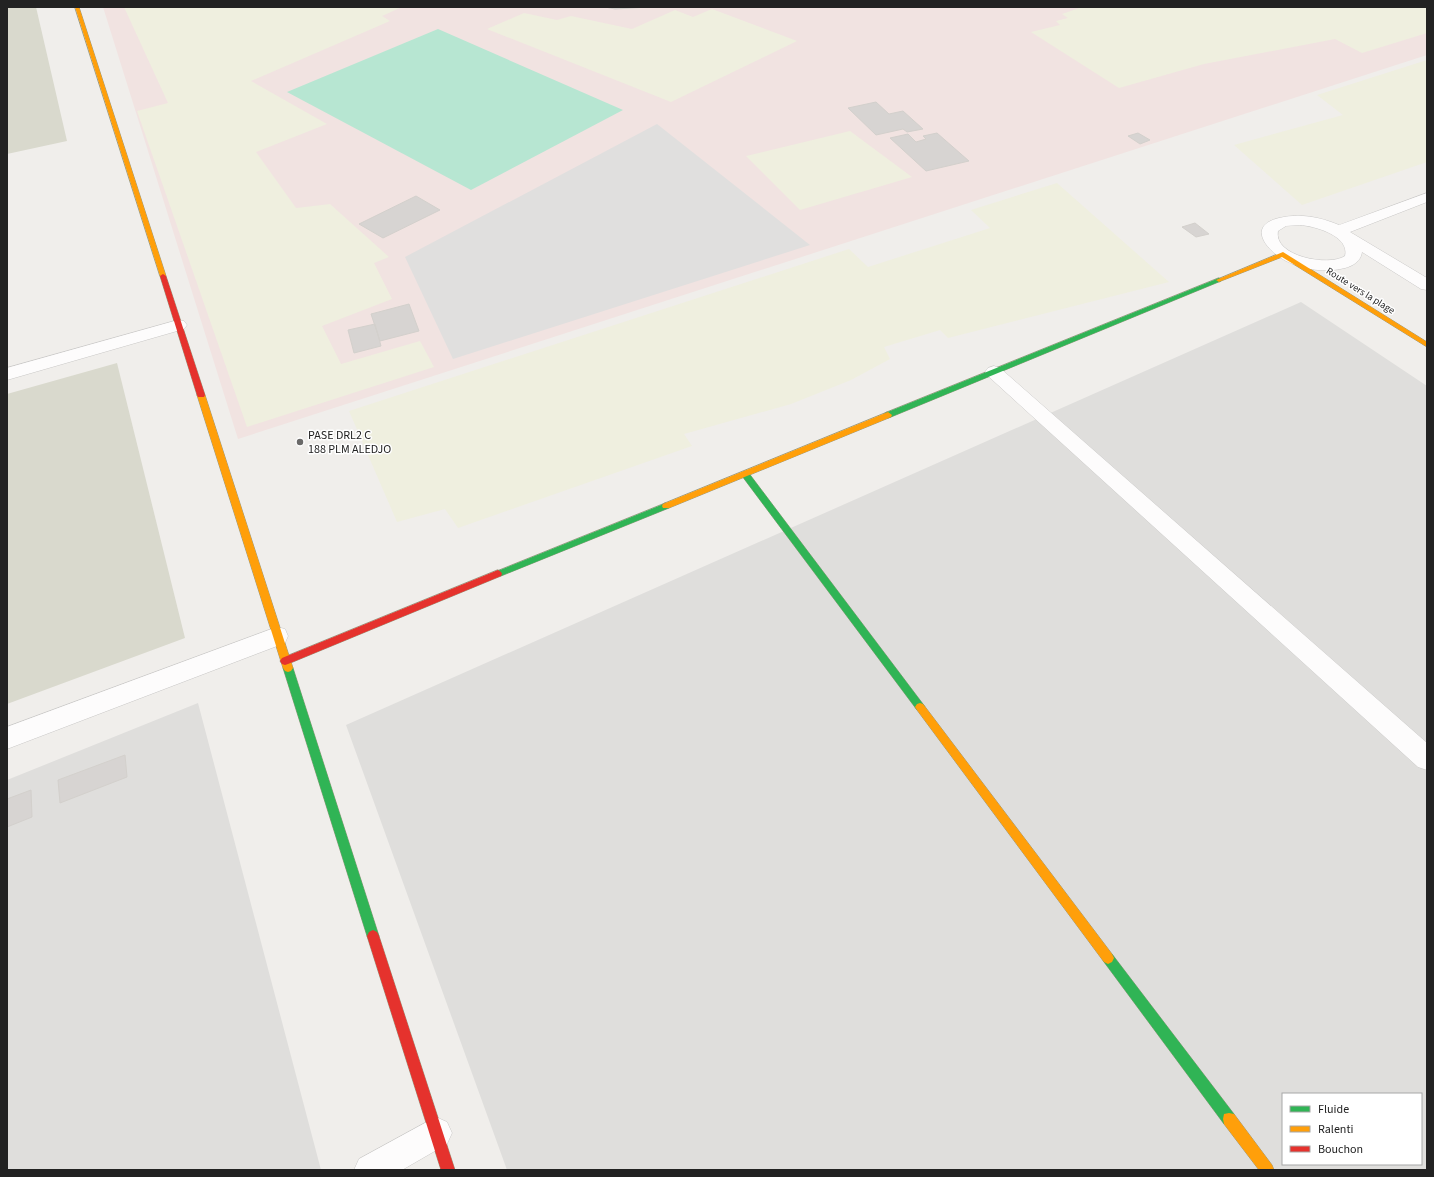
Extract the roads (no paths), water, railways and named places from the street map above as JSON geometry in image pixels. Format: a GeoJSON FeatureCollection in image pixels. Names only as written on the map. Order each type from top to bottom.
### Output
{"type":"FeatureCollection","features":[{"type":"Feature","properties":{"kind":"street"},"geometry":{"type":"LineString","coordinates":[[77,7],[448,1170]]}},
{"type":"Feature","properties":{"kind":"street"},"geometry":{"type":"LineString","coordinates":[[1338,231],[1427,197]]}},
{"type":"Feature","properties":{"kind":"street"},"geometry":{"type":"LineString","coordinates":[[1338,231],[1348,238],[1354,246],[1354,254],[1350,260],[1327,266],[1297,260],[1283,254],[1274,246],[1269,238],[1269,231],[1274,225],[1283,221],[1311,221],[1325,225],[1338,231],[1427,285]]}},
{"type":"Feature","properties":{"kind":"street"},"geometry":{"type":"LineString","coordinates":[[285,661],[1283,254]]}},
{"type":"Feature","properties":{"kind":"street","name":"Route vers la plage"},"geometry":{"type":"LineString","coordinates":[[1283,254],[1427,345]]}},
{"type":"Feature","properties":{"kind":"street"},"geometry":{"type":"LineString","coordinates":[[7,374],[178,325]]}},
{"type":"Feature","properties":{"kind":"street"},"geometry":{"type":"LineString","coordinates":[[994,372],[1427,759]]}},
{"type":"Feature","properties":{"kind":"street"},"geometry":{"type":"LineString","coordinates":[[745,474],[1267,1170]]}},
{"type":"Feature","properties":{"kind":"street"},"geometry":{"type":"LineString","coordinates":[[7,738],[277,636]]}},
{"type":"Feature","properties":{"kind":"street"},"geometry":{"type":"LineString","coordinates":[[370,1170],[436,1133]]}},
{"type":"Feature","properties":{"kind":"place","name":"PASE DRL2 C 188 PLM ALEDJO"},"geometry":{"type":"Point","coordinates":[300,442]}}]}
